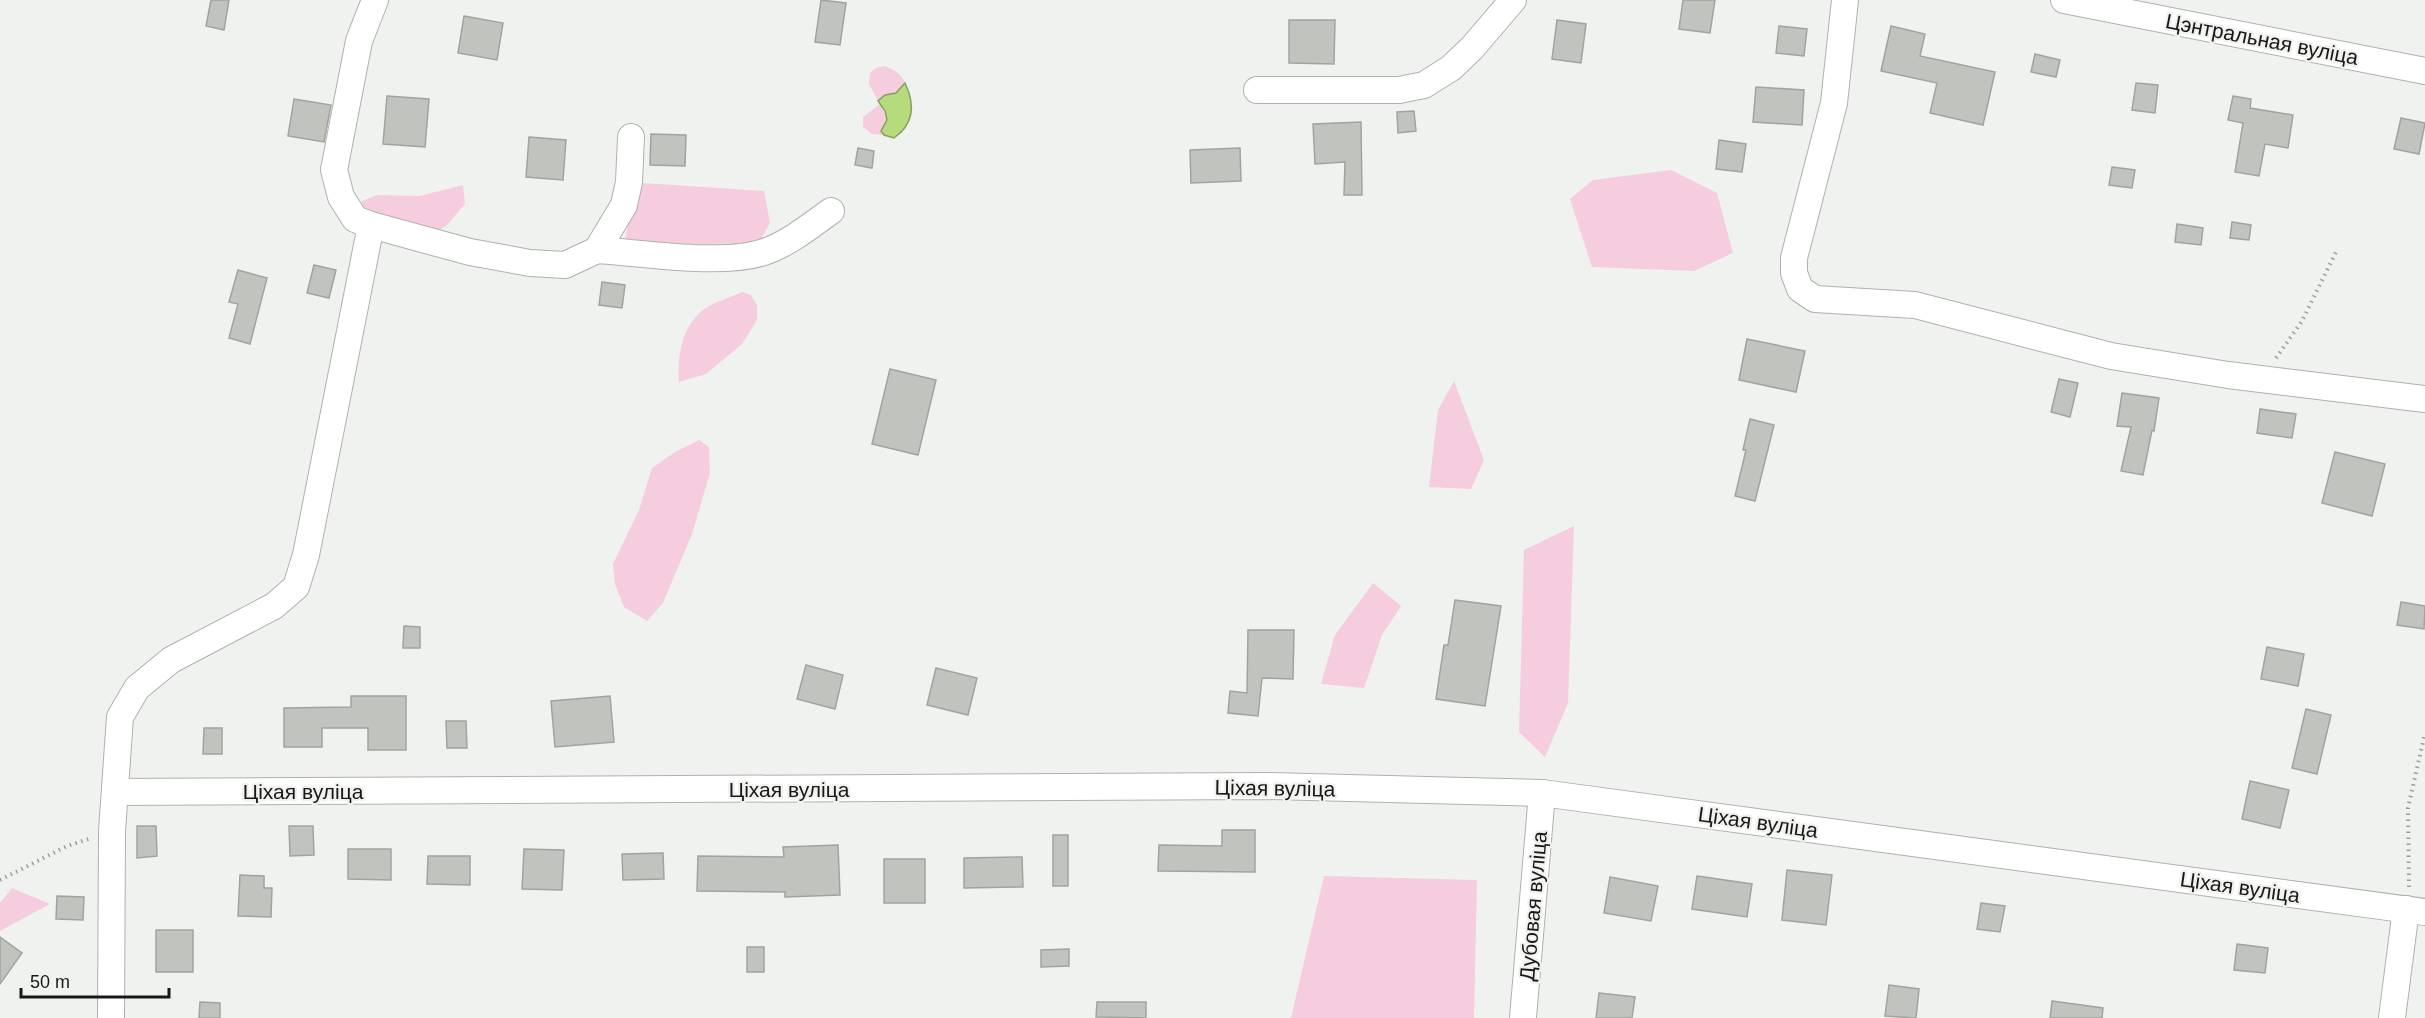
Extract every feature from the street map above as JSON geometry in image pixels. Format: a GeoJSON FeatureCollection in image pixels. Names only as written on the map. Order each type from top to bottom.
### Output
{"type":"FeatureCollection","features":[{"type":"Feature","properties":{"kind":"street"},"geometry":{"type":"LineString","coordinates":[[375,0],[359,41],[334,170],[341,197],[355,219],[470,252],[530,263],[565,265],[597,250],[729,259],[764,252],[792,238],[831,211]]}},
{"type":"Feature","properties":{"kind":"street"},"geometry":{"type":"LineString","coordinates":[[1257,90],[1399,90],[1424,85],[1451,68],[1472,48],[1513,0]]}},
{"type":"Feature","properties":{"kind":"street"},"geometry":{"type":"LineString","coordinates":[[1845,0],[1834,103],[1794,258],[1794,273],[1800,289],[1815,299],[1916,305],[2110,356],[2257,379],[2425,399]]}},
{"type":"Feature","properties":{"kind":"street","name":"Цэнтральная вуліца"},"geometry":{"type":"LineString","coordinates":[[2064,0],[2425,71]]}},
{"type":"Feature","properties":{"kind":"street"},"geometry":{"type":"LineString","coordinates":[[597,250],[624,205],[629,182],[631,137]]}},
{"type":"Feature","properties":{"kind":"street"},"geometry":{"type":"LineString","coordinates":[[111,1018],[112,831],[120,717],[137,688],[171,660],[274,606],[296,587],[306,555],[371,225]]}},
{"type":"Feature","properties":{"kind":"street","name":"Ціхая вуліца"},"geometry":{"type":"LineString","coordinates":[[116,792],[1267,786],[1542,794],[2416,910]]}},
{"type":"Feature","properties":{"kind":"street","name":"Дубовая вуліца"},"geometry":{"type":"LineString","coordinates":[[1523,1018],[1542,794]]}},
{"type":"Feature","properties":{"kind":"street"},"geometry":{"type":"LineString","coordinates":[[2392,1018],[2416,910]]}},
{"type":"Feature","properties":{"kind":"path"},"geometry":{"type":"LineString","coordinates":[[2257,379],[2280,354],[2302,321],[2337,250]]}},
{"type":"Feature","properties":{"kind":"path"},"geometry":{"type":"LineString","coordinates":[[2416,910],[2410,874],[2408,808],[2425,733]]}},
{"type":"Feature","properties":{"kind":"path"},"geometry":{"type":"LineString","coordinates":[[0,880],[67,846],[112,831]]}},
{"type":"Feature","properties":{"kind":"shaded area"},"geometry":{"type":"Polygon","coordinates":[[[885,66],[899,74],[905,83],[896,93],[885,95],[878,101],[869,84],[870,73],[876,68],[885,66]]]}},
{"type":"Feature","properties":{"kind":"shaded area"},"geometry":{"type":"Polygon","coordinates":[[[905,83],[910,98],[911,113],[906,126],[894,138],[884,135],[881,131],[887,120],[885,111],[878,101],[885,95],[896,93],[905,83]]]}},
{"type":"Feature","properties":{"kind":"shaded area"},"geometry":{"type":"Polygon","coordinates":[[[880,104],[887,120],[881,131],[884,135],[872,134],[863,127],[863,117],[880,104]]]}},
{"type":"Feature","properties":{"kind":"shaded area"},"geometry":{"type":"Polygon","coordinates":[[[1671,170],[1717,193],[1733,253],[1694,271],[1592,267],[1570,199],[1593,180],[1671,170]]]}},
{"type":"Feature","properties":{"kind":"shaded area"},"geometry":{"type":"Polygon","coordinates":[[[643,183],[764,191],[770,223],[759,243],[661,245],[625,240],[630,214],[643,183]]]}},
{"type":"Feature","properties":{"kind":"shaded area"},"geometry":{"type":"Polygon","coordinates":[[[463,185],[465,204],[446,226],[427,236],[362,212],[362,201],[377,195],[419,196],[463,185]]]}},
{"type":"Feature","properties":{"kind":"shaded area"},"geometry":{"type":"Polygon","coordinates":[[[742,292],[751,295],[757,305],[757,320],[742,344],[706,374],[679,382],[680,351],[692,322],[707,307],[742,292]]]}},
{"type":"Feature","properties":{"kind":"shaded area"},"geometry":{"type":"Polygon","coordinates":[[[1454,381],[1484,460],[1471,489],[1429,487],[1438,410],[1454,381]]]}},
{"type":"Feature","properties":{"kind":"shaded area"},"geometry":{"type":"Polygon","coordinates":[[[699,440],[709,447],[710,473],[692,534],[663,603],[647,621],[624,607],[615,584],[613,564],[639,510],[652,468],[675,452],[699,440]]]}},
{"type":"Feature","properties":{"kind":"shaded area"},"geometry":{"type":"Polygon","coordinates":[[[1574,526],[1568,703],[1545,757],[1519,732],[1524,550],[1574,526]]]}},
{"type":"Feature","properties":{"kind":"shaded area"},"geometry":{"type":"Polygon","coordinates":[[[1373,583],[1401,606],[1382,635],[1364,688],[1321,684],[1335,635],[1373,583]]]}},
{"type":"Feature","properties":{"kind":"shaded area"},"geometry":{"type":"Polygon","coordinates":[[[1324,876],[1477,880],[1474,1018],[1291,1018],[1324,876]]]}},
{"type":"Feature","properties":{"kind":"shaded area"},"geometry":{"type":"Polygon","coordinates":[[[12,888],[50,904],[0,931],[0,903],[12,888]]]}},
{"type":"Feature","properties":{"kind":"building"},"geometry":{"type":"Polygon","coordinates":[[[211,0],[229,0],[224,30],[206,26],[211,0]]]}},
{"type":"Feature","properties":{"kind":"building"},"geometry":{"type":"Polygon","coordinates":[[[821,0],[846,3],[840,45],[815,42],[821,0]]]}},
{"type":"Feature","properties":{"kind":"building"},"geometry":{"type":"Polygon","coordinates":[[[1683,0],[1715,0],[1710,33],[1679,29],[1683,0]]]}},
{"type":"Feature","properties":{"kind":"building"},"geometry":{"type":"Polygon","coordinates":[[[464,16],[503,23],[497,60],[458,53],[464,16]]]}},
{"type":"Feature","properties":{"kind":"building"},"geometry":{"type":"Polygon","coordinates":[[[1289,20],[1335,20],[1334,64],[1289,63],[1289,20]]]}},
{"type":"Feature","properties":{"kind":"building"},"geometry":{"type":"Polygon","coordinates":[[[1557,20],[1586,24],[1581,63],[1552,59],[1557,20]]]}},
{"type":"Feature","properties":{"kind":"building"},"geometry":{"type":"Polygon","coordinates":[[[1779,26],[1807,29],[1804,56],[1776,53],[1779,26]]]}},
{"type":"Feature","properties":{"kind":"building"},"geometry":{"type":"Polygon","coordinates":[[[1891,26],[1925,34],[1920,56],[1995,72],[1983,125],[1930,113],[1937,83],[1881,71],[1891,26]]]}},
{"type":"Feature","properties":{"kind":"building"},"geometry":{"type":"Polygon","coordinates":[[[2035,54],[2060,60],[2056,77],[2031,72],[2035,54]]]}},
{"type":"Feature","properties":{"kind":"building"},"geometry":{"type":"Polygon","coordinates":[[[2136,83],[2158,85],[2155,113],[2132,110],[2136,83]]]}},
{"type":"Feature","properties":{"kind":"building"},"geometry":{"type":"Polygon","coordinates":[[[1756,87],[1804,90],[1802,125],[1753,122],[1756,87]]]}},
{"type":"Feature","properties":{"kind":"building"},"geometry":{"type":"Polygon","coordinates":[[[387,96],[429,99],[425,147],[383,144],[387,96]]]}},
{"type":"Feature","properties":{"kind":"building"},"geometry":{"type":"Polygon","coordinates":[[[2233,96],[2251,99],[2250,108],[2293,115],[2288,148],[2265,144],[2259,176],[2235,172],[2243,123],[2228,120],[2233,96]]]}},
{"type":"Feature","properties":{"kind":"building"},"geometry":{"type":"Polygon","coordinates":[[[294,99],[331,105],[324,142],[288,136],[294,99]]]}},
{"type":"Feature","properties":{"kind":"building"},"geometry":{"type":"Polygon","coordinates":[[[1414,111],[1416,131],[1398,133],[1397,112],[1414,111]]]}},
{"type":"Feature","properties":{"kind":"building"},"geometry":{"type":"Polygon","coordinates":[[[2401,118],[2425,123],[2419,154],[2394,149],[2401,118]]]}},
{"type":"Feature","properties":{"kind":"building"},"geometry":{"type":"Polygon","coordinates":[[[1361,122],[1362,195],[1344,195],[1345,162],[1315,164],[1313,124],[1361,122]]]}},
{"type":"Feature","properties":{"kind":"building"},"geometry":{"type":"Polygon","coordinates":[[[651,134],[686,135],[685,166],[650,165],[651,134]]]}},
{"type":"Feature","properties":{"kind":"building"},"geometry":{"type":"Polygon","coordinates":[[[529,137],[566,140],[563,180],[526,177],[529,137]]]}},
{"type":"Feature","properties":{"kind":"building"},"geometry":{"type":"Polygon","coordinates":[[[1719,140],[1746,144],[1742,172],[1716,169],[1719,140]]]}},
{"type":"Feature","properties":{"kind":"building"},"geometry":{"type":"Polygon","coordinates":[[[858,148],[874,151],[872,168],[855,165],[858,148]]]}},
{"type":"Feature","properties":{"kind":"building"},"geometry":{"type":"Polygon","coordinates":[[[1240,148],[1241,181],[1191,183],[1190,150],[1240,148]]]}},
{"type":"Feature","properties":{"kind":"building"},"geometry":{"type":"Polygon","coordinates":[[[2112,167],[2135,170],[2132,188],[2109,185],[2112,167]]]}},
{"type":"Feature","properties":{"kind":"building"},"geometry":{"type":"Polygon","coordinates":[[[2232,222],[2251,225],[2249,240],[2230,238],[2232,222]]]}},
{"type":"Feature","properties":{"kind":"building"},"geometry":{"type":"Polygon","coordinates":[[[2177,224],[2203,228],[2201,245],[2175,242],[2177,224]]]}},
{"type":"Feature","properties":{"kind":"building"},"geometry":{"type":"Polygon","coordinates":[[[314,265],[336,270],[329,298],[307,293],[314,265]]]}},
{"type":"Feature","properties":{"kind":"building"},"geometry":{"type":"Polygon","coordinates":[[[238,270],[267,278],[250,344],[229,338],[238,304],[229,302],[238,270]]]}},
{"type":"Feature","properties":{"kind":"building"},"geometry":{"type":"Polygon","coordinates":[[[602,282],[625,285],[622,308],[599,305],[602,282]]]}},
{"type":"Feature","properties":{"kind":"building"},"geometry":{"type":"Polygon","coordinates":[[[1747,339],[1805,351],[1796,392],[1739,380],[1747,339]]]}},
{"type":"Feature","properties":{"kind":"building"},"geometry":{"type":"Polygon","coordinates":[[[890,369],[936,380],[918,455],[872,444],[890,369]]]}},
{"type":"Feature","properties":{"kind":"building"},"geometry":{"type":"Polygon","coordinates":[[[2059,379],[2078,383],[2070,417],[2051,412],[2059,379]]]}},
{"type":"Feature","properties":{"kind":"building"},"geometry":{"type":"Polygon","coordinates":[[[2122,393],[2159,398],[2154,431],[2152,430],[2143,475],[2121,471],[2131,427],[2117,426],[2122,393]]]}},
{"type":"Feature","properties":{"kind":"building"},"geometry":{"type":"Polygon","coordinates":[[[2260,409],[2296,414],[2292,438],[2257,433],[2260,409]]]}},
{"type":"Feature","properties":{"kind":"building"},"geometry":{"type":"Polygon","coordinates":[[[1750,419],[1774,425],[1755,501],[1735,496],[1746,450],[1743,450],[1750,419]]]}},
{"type":"Feature","properties":{"kind":"building"},"geometry":{"type":"Polygon","coordinates":[[[2335,452],[2385,464],[2372,516],[2322,503],[2335,452]]]}},
{"type":"Feature","properties":{"kind":"building"},"geometry":{"type":"Polygon","coordinates":[[[1455,600],[1501,606],[1485,706],[1436,699],[1444,645],[1448,645],[1455,600]]]}},
{"type":"Feature","properties":{"kind":"building"},"geometry":{"type":"Polygon","coordinates":[[[2401,602],[2425,606],[2424,629],[2397,625],[2401,602]]]}},
{"type":"Feature","properties":{"kind":"building"},"geometry":{"type":"Polygon","coordinates":[[[404,626],[420,627],[420,648],[403,648],[404,626]]]}},
{"type":"Feature","properties":{"kind":"building"},"geometry":{"type":"Polygon","coordinates":[[[1248,630],[1294,630],[1293,679],[1262,678],[1258,716],[1228,713],[1230,691],[1247,693],[1248,630]]]}},
{"type":"Feature","properties":{"kind":"building"},"geometry":{"type":"Polygon","coordinates":[[[2267,647],[2304,654],[2298,686],[2261,679],[2267,647]]]}},
{"type":"Feature","properties":{"kind":"building"},"geometry":{"type":"Polygon","coordinates":[[[806,665],[843,675],[835,709],[797,699],[806,665]]]}},
{"type":"Feature","properties":{"kind":"building"},"geometry":{"type":"Polygon","coordinates":[[[936,668],[977,678],[968,715],[927,705],[936,668]]]}},
{"type":"Feature","properties":{"kind":"building"},"geometry":{"type":"Polygon","coordinates":[[[351,696],[406,696],[406,750],[368,750],[368,728],[322,728],[322,747],[284,747],[284,708],[351,707],[351,696]]]}},
{"type":"Feature","properties":{"kind":"building"},"geometry":{"type":"Polygon","coordinates":[[[610,696],[614,742],[555,747],[551,701],[610,696]]]}},
{"type":"Feature","properties":{"kind":"building"},"geometry":{"type":"Polygon","coordinates":[[[2306,709],[2331,715],[2317,774],[2292,768],[2306,709]]]}},
{"type":"Feature","properties":{"kind":"building"},"geometry":{"type":"Polygon","coordinates":[[[446,721],[466,721],[467,748],[447,748],[446,721]]]}},
{"type":"Feature","properties":{"kind":"building"},"geometry":{"type":"Polygon","coordinates":[[[204,728],[222,728],[222,754],[203,754],[204,728]]]}},
{"type":"Feature","properties":{"kind":"building"},"geometry":{"type":"Polygon","coordinates":[[[2250,781],[2289,790],[2280,828],[2242,819],[2250,781]]]}},
{"type":"Feature","properties":{"kind":"building"},"geometry":{"type":"Polygon","coordinates":[[[137,826],[156,826],[157,856],[137,858],[137,826]]]}},
{"type":"Feature","properties":{"kind":"building"},"geometry":{"type":"Polygon","coordinates":[[[289,826],[313,826],[314,855],[290,856],[289,826]]]}},
{"type":"Feature","properties":{"kind":"building"},"geometry":{"type":"Polygon","coordinates":[[[1222,830],[1255,830],[1255,872],[1158,871],[1159,845],[1222,846],[1222,830]]]}},
{"type":"Feature","properties":{"kind":"building"},"geometry":{"type":"Polygon","coordinates":[[[1053,835],[1068,835],[1068,886],[1053,886],[1053,835]]]}},
{"type":"Feature","properties":{"kind":"building"},"geometry":{"type":"Polygon","coordinates":[[[838,845],[840,895],[785,897],[785,892],[697,891],[698,856],[784,857],[783,847],[838,845]]]}},
{"type":"Feature","properties":{"kind":"building"},"geometry":{"type":"Polygon","coordinates":[[[348,849],[391,849],[391,880],[348,879],[348,849]]]}},
{"type":"Feature","properties":{"kind":"building"},"geometry":{"type":"Polygon","coordinates":[[[524,849],[564,850],[562,890],[522,889],[524,849]]]}},
{"type":"Feature","properties":{"kind":"building"},"geometry":{"type":"Polygon","coordinates":[[[663,853],[664,879],[623,880],[622,854],[663,853]]]}},
{"type":"Feature","properties":{"kind":"building"},"geometry":{"type":"Polygon","coordinates":[[[428,856],[470,856],[470,885],[427,884],[428,856]]]}},
{"type":"Feature","properties":{"kind":"building"},"geometry":{"type":"Polygon","coordinates":[[[1022,857],[1023,887],[964,888],[964,858],[1022,857]]]}},
{"type":"Feature","properties":{"kind":"building"},"geometry":{"type":"Polygon","coordinates":[[[884,859],[925,859],[925,903],[884,903],[884,859]]]}},
{"type":"Feature","properties":{"kind":"building"},"geometry":{"type":"Polygon","coordinates":[[[1787,870],[1832,875],[1826,925],[1782,920],[1787,870]]]}},
{"type":"Feature","properties":{"kind":"building"},"geometry":{"type":"Polygon","coordinates":[[[240,875],[264,876],[264,888],[272,888],[271,917],[238,916],[240,875]]]}},
{"type":"Feature","properties":{"kind":"building"},"geometry":{"type":"Polygon","coordinates":[[[1697,876],[1752,884],[1747,917],[1692,909],[1697,876]]]}},
{"type":"Feature","properties":{"kind":"building"},"geometry":{"type":"Polygon","coordinates":[[[1610,877],[1658,886],[1651,921],[1604,913],[1610,877]]]}},
{"type":"Feature","properties":{"kind":"building"},"geometry":{"type":"Polygon","coordinates":[[[57,896],[84,897],[83,920],[56,919],[57,896]]]}},
{"type":"Feature","properties":{"kind":"building"},"geometry":{"type":"Polygon","coordinates":[[[1981,903],[2005,906],[2000,932],[1977,929],[1981,903]]]}},
{"type":"Feature","properties":{"kind":"building"},"geometry":{"type":"Polygon","coordinates":[[[156,930],[193,930],[193,972],[156,972],[156,930]]]}},
{"type":"Feature","properties":{"kind":"building"},"geometry":{"type":"Polygon","coordinates":[[[0,937],[22,953],[0,984],[0,937]]]}},
{"type":"Feature","properties":{"kind":"building"},"geometry":{"type":"Polygon","coordinates":[[[2237,944],[2268,948],[2265,973],[2234,970],[2237,944]]]}},
{"type":"Feature","properties":{"kind":"building"},"geometry":{"type":"Polygon","coordinates":[[[747,947],[764,947],[764,972],[747,972],[747,947]]]}},
{"type":"Feature","properties":{"kind":"building"},"geometry":{"type":"Polygon","coordinates":[[[1069,949],[1069,966],[1041,967],[1041,950],[1069,949]]]}},
{"type":"Feature","properties":{"kind":"building"},"geometry":{"type":"Polygon","coordinates":[[[1889,985],[1919,989],[1916,1018],[1885,1016],[1889,985]]]}},
{"type":"Feature","properties":{"kind":"building"},"geometry":{"type":"Polygon","coordinates":[[[1599,993],[1635,997],[1632,1018],[1596,1018],[1599,993]]]}},
{"type":"Feature","properties":{"kind":"building"},"geometry":{"type":"Polygon","coordinates":[[[2052,1001],[2103,1008],[2102,1018],[2050,1018],[2052,1001]]]}},
{"type":"Feature","properties":{"kind":"building"},"geometry":{"type":"Polygon","coordinates":[[[200,1002],[220,1003],[220,1018],[199,1018],[200,1002]]]}},
{"type":"Feature","properties":{"kind":"building"},"geometry":{"type":"Polygon","coordinates":[[[1097,1002],[1146,1002],[1146,1018],[1096,1017],[1097,1002]]]}}]}
